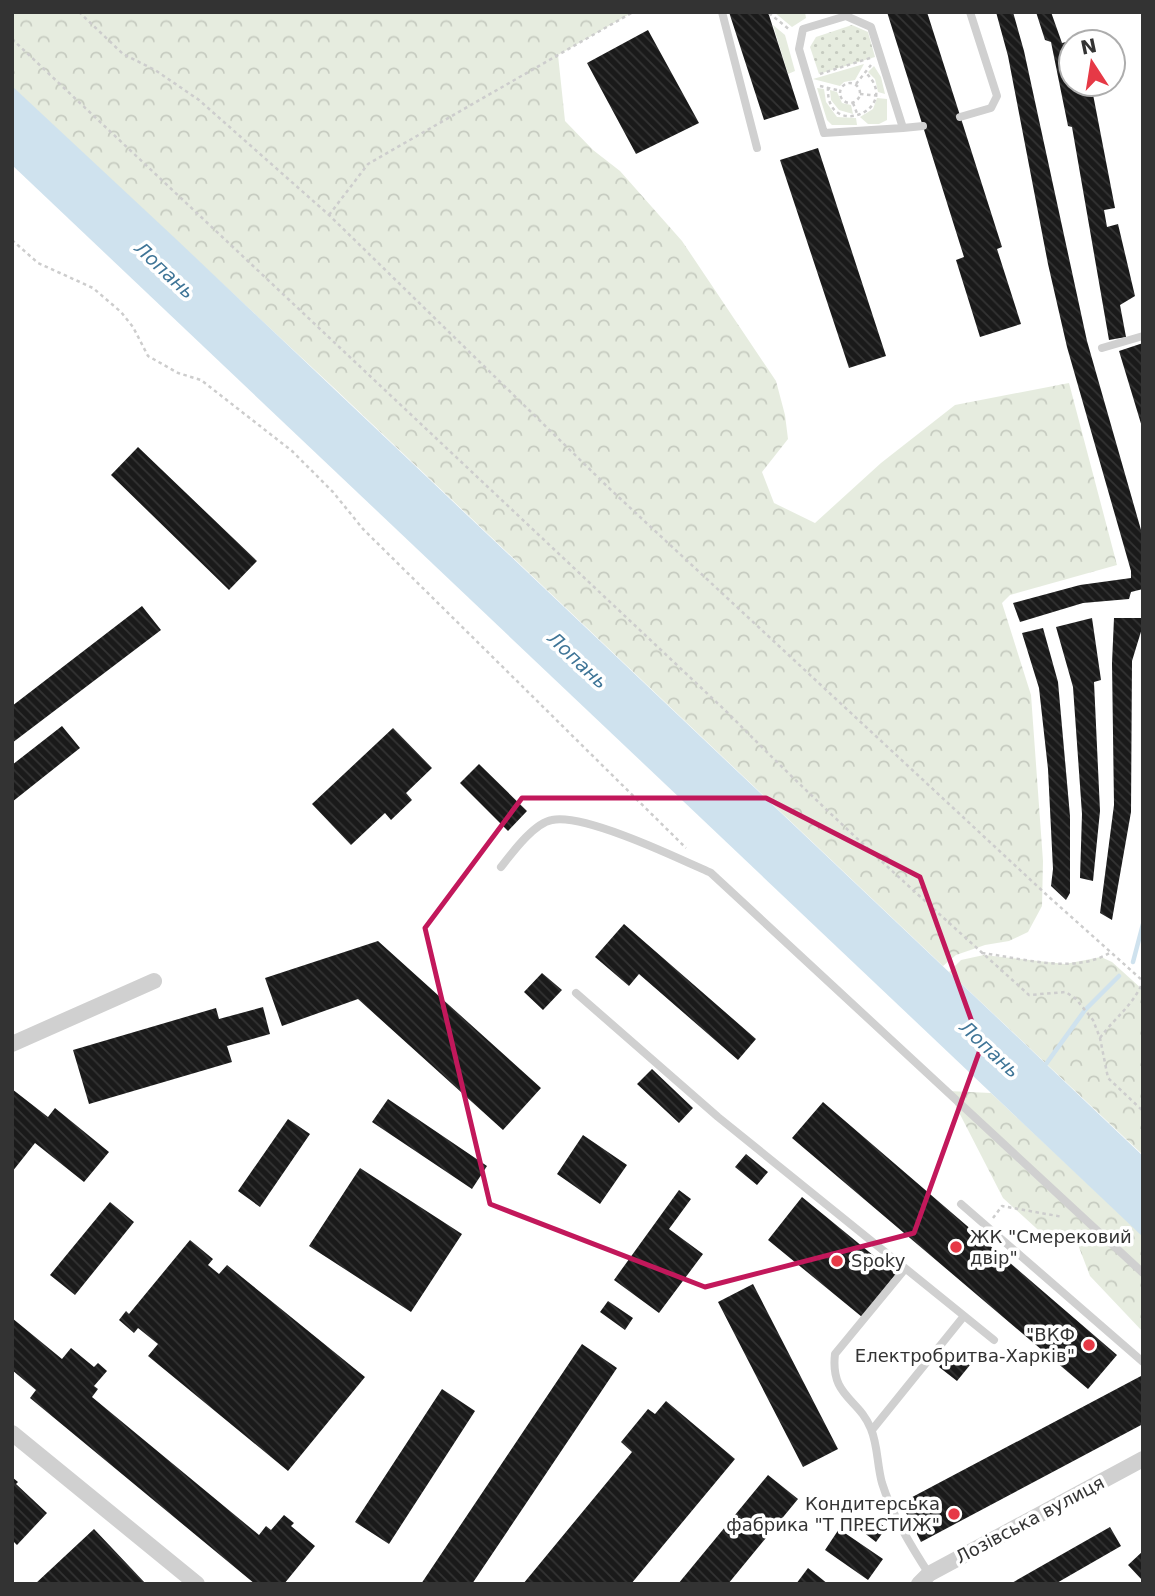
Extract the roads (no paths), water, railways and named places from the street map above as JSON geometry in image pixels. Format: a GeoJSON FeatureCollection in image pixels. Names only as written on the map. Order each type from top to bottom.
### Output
{"type":"FeatureCollection","features":[{"type":"Feature","properties":{"kind":"street"},"geometry":{"type":"LineString","coordinates":[[12,1044],[154,981]]}},
{"type":"Feature","properties":{"kind":"street"},"geometry":{"type":"LineString","coordinates":[[12,1433],[197,1584]]}},
{"type":"Feature","properties":{"kind":"street","name":"Лозівська вулиця"},"geometry":{"type":"LineString","coordinates":[[924,1579],[1143,1459]]}},
{"type":"Feature","properties":{"kind":"lane"},"geometry":{"type":"LineString","coordinates":[[722,12],[757,148]]}},
{"type":"Feature","properties":{"kind":"lane"},"geometry":{"type":"LineString","coordinates":[[960,117],[991,108],[997,96],[970,12]]}},
{"type":"Feature","properties":{"kind":"lane"},"geometry":{"type":"LineString","coordinates":[[903,128],[871,27],[846,16],[803,29],[799,49],[824,133],[903,128],[923,125]]}},
{"type":"Feature","properties":{"kind":"lane"},"geometry":{"type":"LineString","coordinates":[[1102,348],[1143,336]]}},
{"type":"Feature","properties":{"kind":"lane"},"geometry":{"type":"LineString","coordinates":[[501,867],[522,842],[552,820],[577,822],[636,840],[710,873],[1143,1273]]}},
{"type":"Feature","properties":{"kind":"lane"},"geometry":{"type":"LineString","coordinates":[[576,993],[718,1117],[995,1340]]}},
{"type":"Feature","properties":{"kind":"lane"},"geometry":{"type":"LineString","coordinates":[[961,1204],[1143,1362]]}},
{"type":"Feature","properties":{"kind":"lane"},"geometry":{"type":"LineString","coordinates":[[905,1269],[835,1354],[833,1368],[835,1379],[872,1430],[882,1482],[924,1579]]}},
{"type":"Feature","properties":{"kind":"lane"},"geometry":{"type":"LineString","coordinates":[[872,1430],[964,1315]]}},
{"type":"Feature","properties":{"kind":"water","name":"Лопань"},"geometry":{"type":"Polygon","coordinates":[[[12,86],[1143,1156],[1143,1237],[12,165],[12,86]]]}},
{"type":"Feature","properties":{"kind":"waterway"},"geometry":{"type":"LineString","coordinates":[[1133,962],[1143,924]]}},
{"type":"Feature","properties":{"kind":"waterway"},"geometry":{"type":"LineString","coordinates":[[1046,1064],[1085,1010],[1119,976]]}},
{"type":"Feature","properties":{"kind":"place","name":"ЖК \"Смерековий двір\""},"geometry":{"type":"Point","coordinates":[956,1247]}},
{"type":"Feature","properties":{"kind":"place","name":"Spoky"},"geometry":{"type":"Point","coordinates":[837,1261]}},
{"type":"Feature","properties":{"kind":"place","name":"\"ВКФ Електробритва-Харків\""},"geometry":{"type":"Point","coordinates":[1089,1345]}},
{"type":"Feature","properties":{"kind":"place","name":"Кондитерська фабрика \"Т ПРЕСТИЖ\""},"geometry":{"type":"Point","coordinates":[954,1514]}}]}
